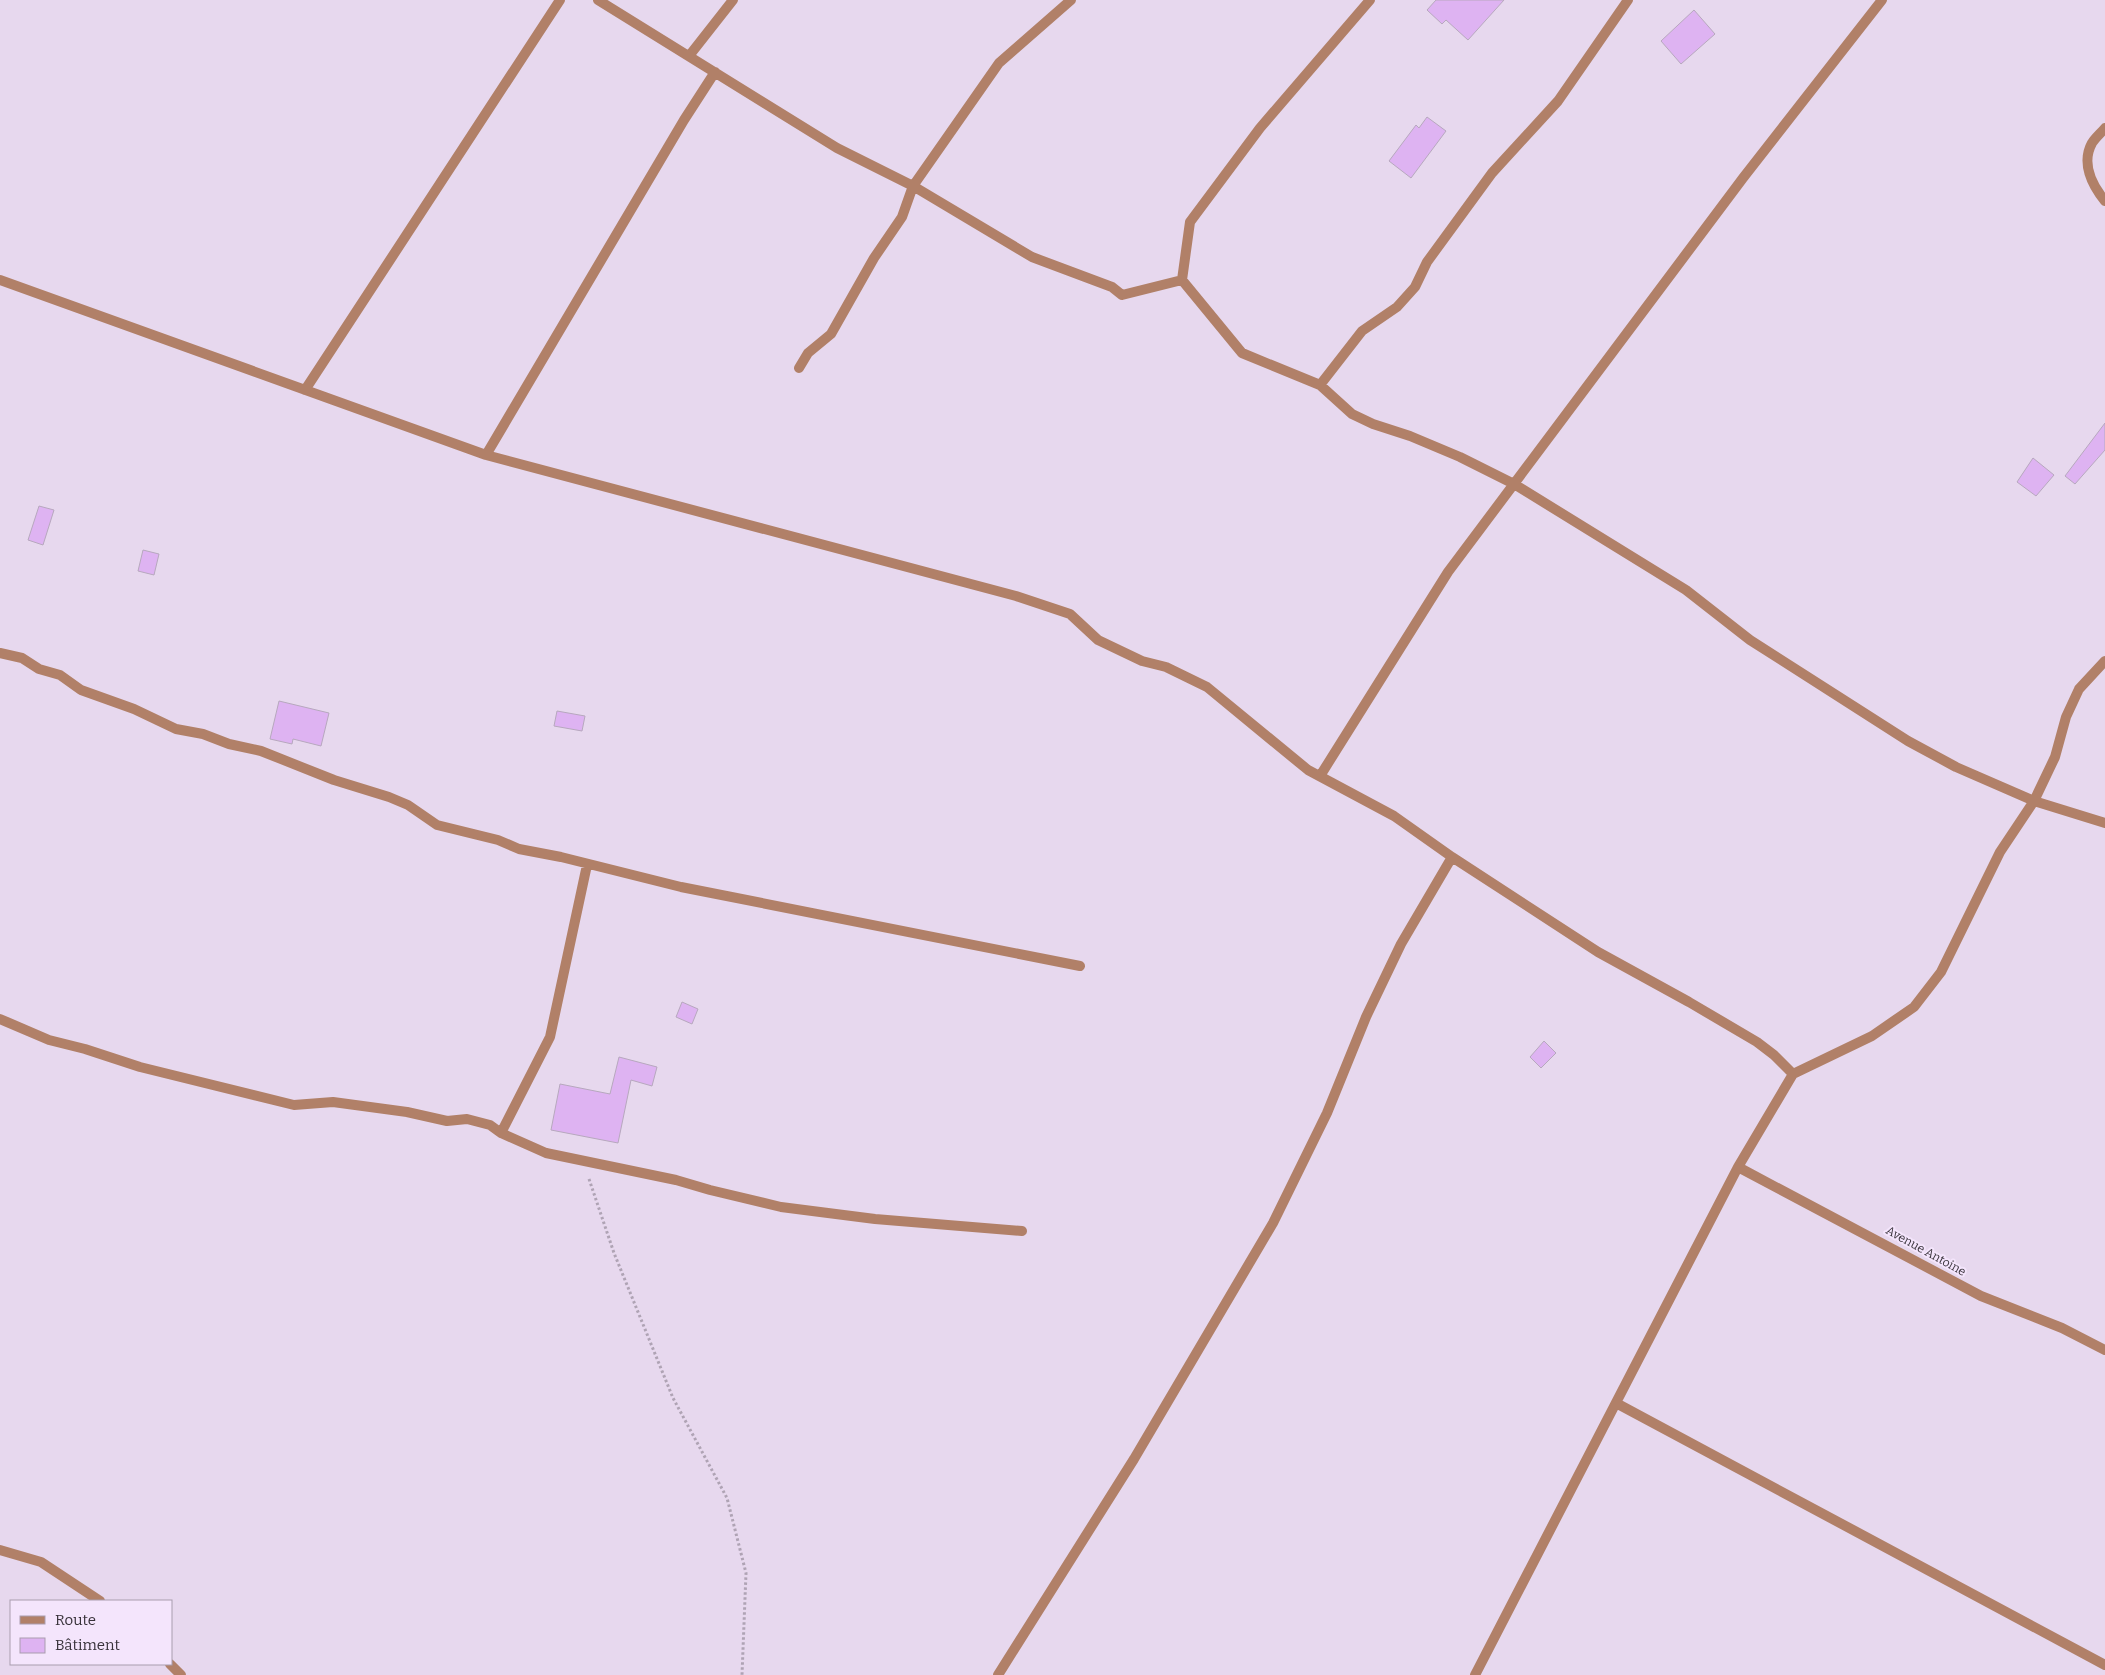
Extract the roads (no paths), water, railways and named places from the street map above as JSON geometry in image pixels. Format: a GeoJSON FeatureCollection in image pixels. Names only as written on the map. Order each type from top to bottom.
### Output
{"type":"FeatureCollection","features":[{"type":"Feature","properties":{"kind":"street"},"geometry":{"type":"LineString","coordinates":[[305,390],[560,0]]}},
{"type":"Feature","properties":{"kind":"street"},"geometry":{"type":"LineString","coordinates":[[598,0],[838,148],[913,186],[1032,257],[1112,286],[1122,295],[1182,280]]}},
{"type":"Feature","properties":{"kind":"street"},"geometry":{"type":"LineString","coordinates":[[688,56],[733,0]]}},
{"type":"Feature","properties":{"kind":"street"},"geometry":{"type":"LineString","coordinates":[[799,368],[808,353],[831,334],[874,258],[902,217],[913,186],[999,63],[1071,0]]}},
{"type":"Feature","properties":{"kind":"street"},"geometry":{"type":"LineString","coordinates":[[1370,0],[1260,128],[1190,222],[1182,280],[1242,353],[1320,385],[1352,414],[1373,424],[1410,436],[1460,457],[1514,484],[1686,590],[1750,640],[1908,741],[1956,767],[2034,801],[2105,823]]}},
{"type":"Feature","properties":{"kind":"street"},"geometry":{"type":"LineString","coordinates":[[1320,385],[1362,331],[1397,307],[1414,287],[1427,262],[1492,174],[1558,100],[1628,0]]}},
{"type":"Feature","properties":{"kind":"street"},"geometry":{"type":"LineString","coordinates":[[1320,776],[1448,572],[1743,178],[1882,0]]}},
{"type":"Feature","properties":{"kind":"street"},"geometry":{"type":"LineString","coordinates":[[486,455],[684,120],[715,72]]}},
{"type":"Feature","properties":{"kind":"street"},"geometry":{"type":"LineString","coordinates":[[2105,128],[2092,142],[2087,163],[2090,176],[2097,191],[2105,201]]}},
{"type":"Feature","properties":{"kind":"street"},"geometry":{"type":"LineString","coordinates":[[0,280],[486,455],[1050,606],[1070,614],[1098,640],[1142,661],[1166,666],[1206,687],[1285,752],[1320,776],[1394,816],[1452,857],[1598,952],[1757,1042],[1774,1055],[1793,1074]]}},
{"type":"Feature","properties":{"kind":"street"},"geometry":{"type":"LineString","coordinates":[[0,653],[22,658],[39,669],[60,675],[81,690],[134,709],[176,729],[203,734],[230,744],[261,751],[334,780],[389,797],[408,805],[437,825],[498,840],[519,849],[562,857],[681,887],[1080,966]]}},
{"type":"Feature","properties":{"kind":"street"},"geometry":{"type":"LineString","coordinates":[[1475,1675],[1738,1167],[1793,1074],[1872,1036],[1914,1008],[1941,972],[2000,852],[2034,801],[2055,757],[2066,717],[2079,689],[2105,661]]}},
{"type":"Feature","properties":{"kind":"street"},"geometry":{"type":"LineString","coordinates":[[998,1675],[1134,1459],[1273,1223],[1327,1113],[1366,1017],[1401,944],[1452,857]]}},
{"type":"Feature","properties":{"kind":"street"},"geometry":{"type":"LineString","coordinates":[[501,1133],[550,1037],[588,865]]}},
{"type":"Feature","properties":{"kind":"street"},"geometry":{"type":"LineString","coordinates":[[0,1019],[49,1040],[85,1049],[140,1067],[294,1105],[333,1102],[407,1112],[447,1121],[467,1119],[490,1125],[501,1133],[546,1153],[676,1180],[781,1207],[876,1219],[1022,1231]]}},
{"type":"Feature","properties":{"kind":"street","name":"Avenue Antoine"},"geometry":{"type":"LineString","coordinates":[[1738,1167],[1981,1296],[2062,1328],[2105,1350]]}},
{"type":"Feature","properties":{"kind":"street"},"geometry":{"type":"LineString","coordinates":[[1616,1403],[2105,1665]]}},
{"type":"Feature","properties":{"kind":"street"},"geometry":{"type":"LineString","coordinates":[[1,1548],[41,1562],[98,1600]]}},
{"type":"Feature","properties":{"kind":"street"},"geometry":{"type":"LineString","coordinates":[[171,1665],[181,1675]]}}]}
